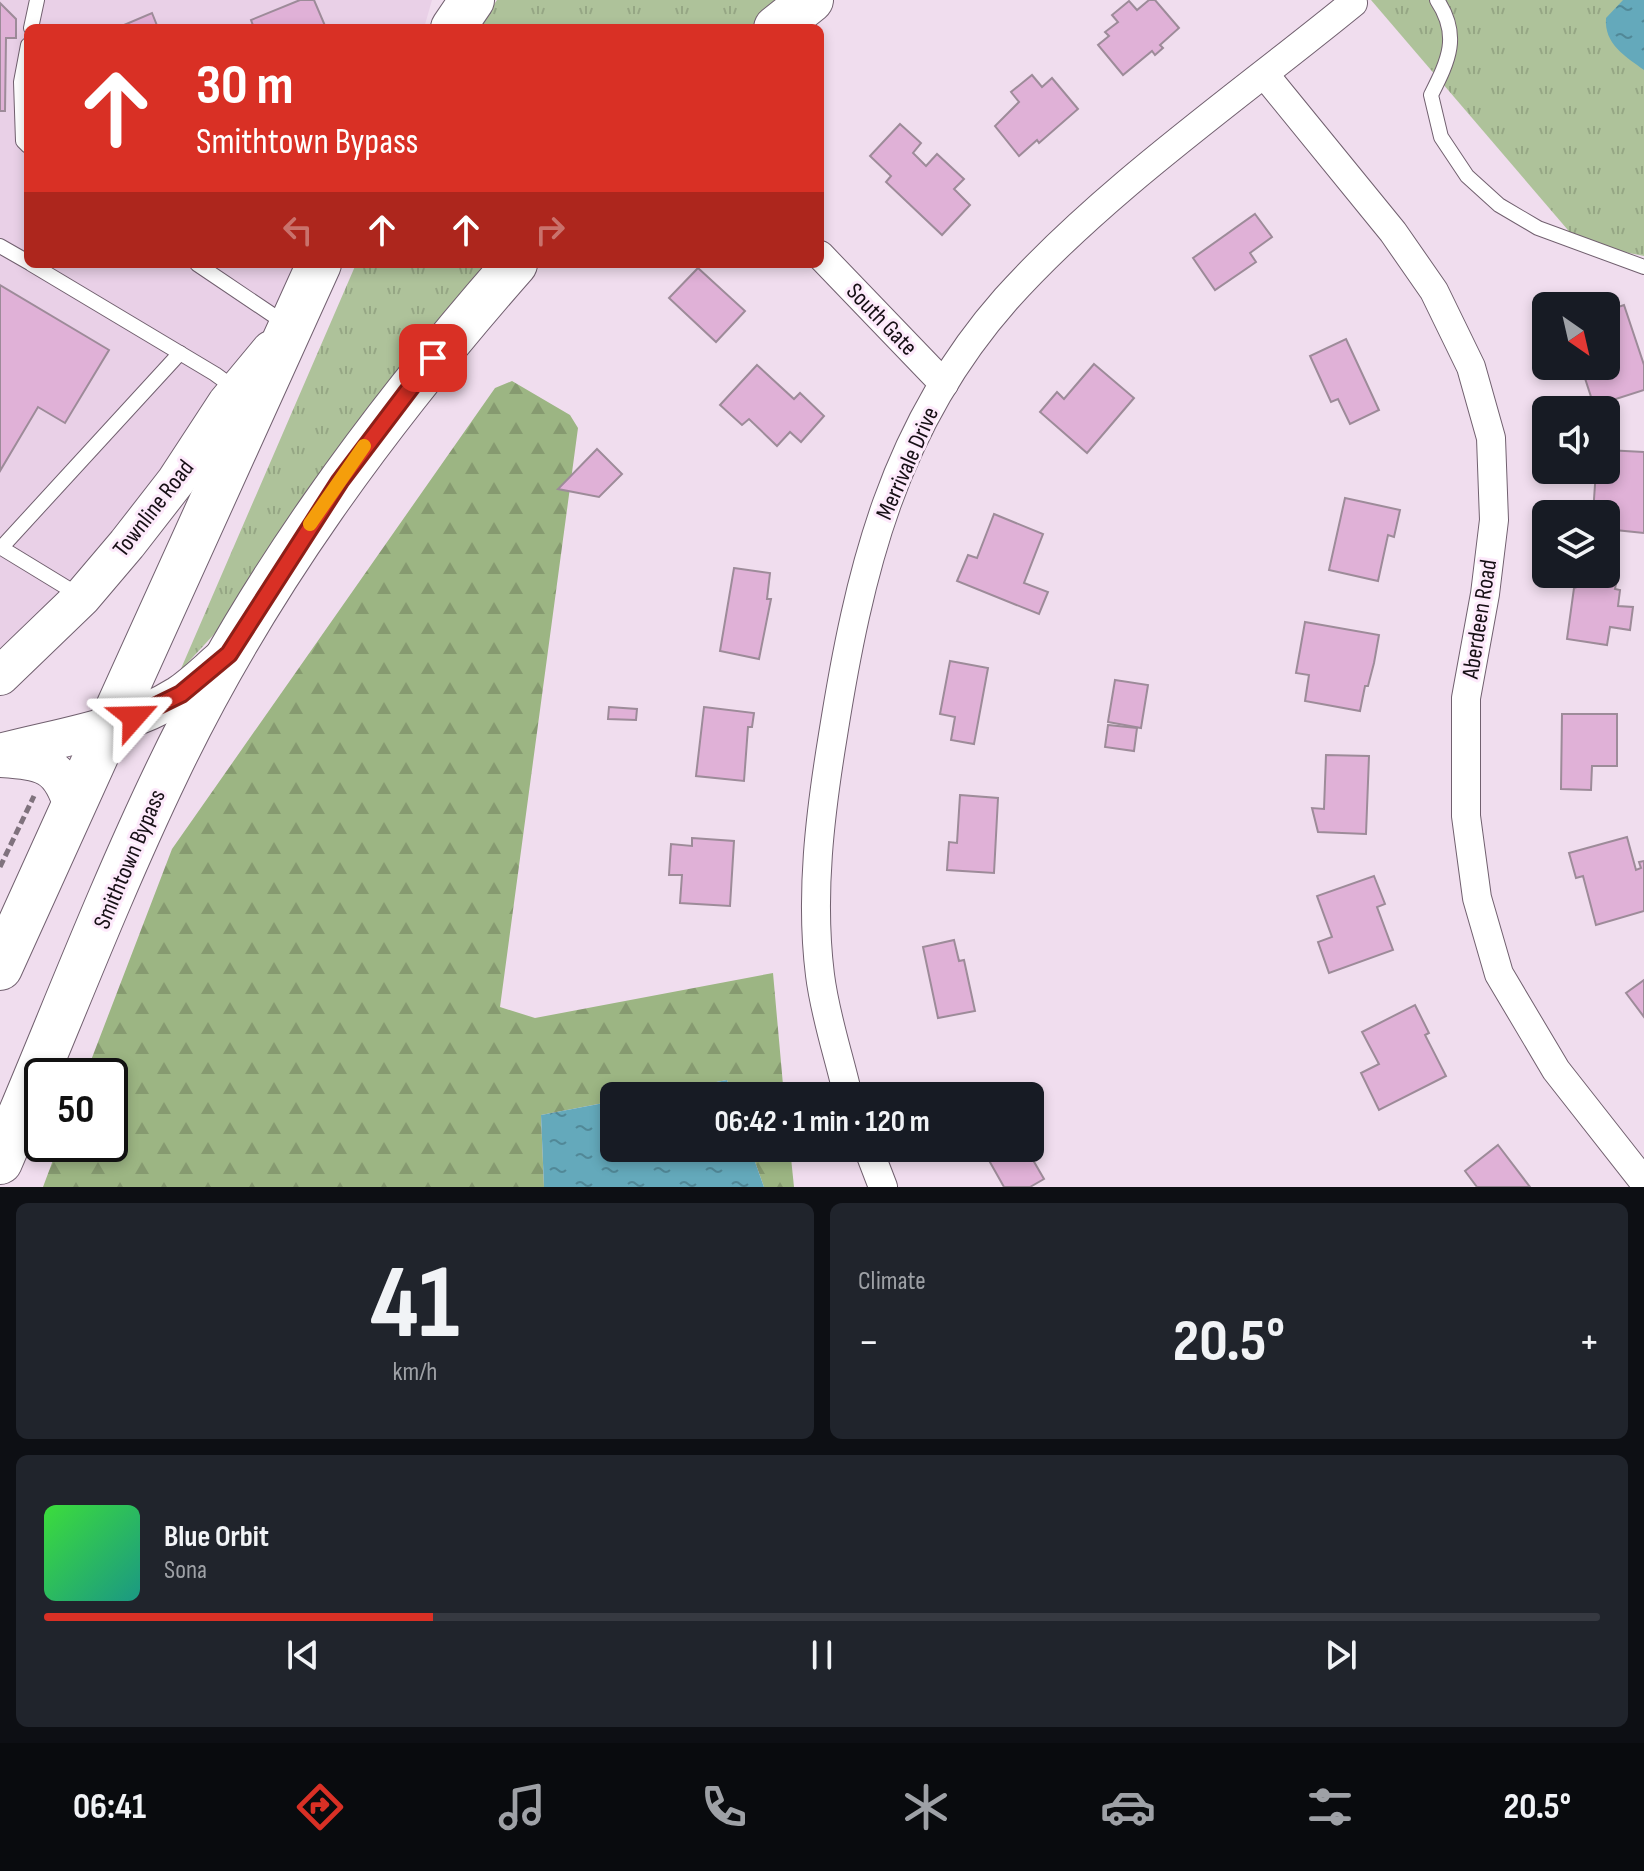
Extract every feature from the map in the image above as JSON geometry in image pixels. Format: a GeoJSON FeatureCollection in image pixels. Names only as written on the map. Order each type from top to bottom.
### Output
{"type":"FeatureCollection","features":[{"type":"Feature","properties":{"kind":"highway"},"geometry":{"type":"LineString","coordinates":[[436,24],[445,0]]}},
{"type":"Feature","properties":{"kind":"highway"},"geometry":{"type":"LineString","coordinates":[[456,24],[472,0]]}},
{"type":"Feature","properties":{"kind":"highway"},"geometry":{"type":"LineString","coordinates":[[781,24],[811,0]]}},
{"type":"Feature","properties":{"kind":"highway"},"geometry":{"type":"LineString","coordinates":[[0,968],[54,799],[111,725],[317,268]]}},
{"type":"Feature","properties":{"kind":"highway","name":"Smithtown Bypass"},"geometry":{"type":"LineString","coordinates":[[0,1162],[167,772],[229,654],[291,553],[353,461],[441,349],[512,268]]}},
{"type":"Feature","properties":{"kind":"main road","name":"Townline Road"},"geometry":{"type":"LineString","coordinates":[[0,676],[82,597],[158,504],[238,390],[290,326]]}},
{"type":"Feature","properties":{"kind":"main road"},"geometry":{"type":"LineString","coordinates":[[0,755],[111,725],[152,710],[181,694],[229,654]]}},
{"type":"Feature","properties":{"kind":"main road"},"geometry":{"type":"LineString","coordinates":[[0,755],[23,759],[56,772],[65,783],[54,799]]}},
{"type":"Feature","properties":{"kind":"street","name":"Merrivale Drive"},"geometry":{"type":"LineString","coordinates":[[845,1082],[820,977],[816,893],[822,803],[862,580],[889,494],[911,442],[944,384],[1004,302],[1044,258],[1103,204],[1353,3]]}},
{"type":"Feature","properties":{"kind":"street","name":"Aberdeen Road"},"geometry":{"type":"LineString","coordinates":[[1265,75],[1393,232],[1434,291],[1471,367],[1491,438],[1494,520],[1485,594],[1466,698],[1466,816],[1477,898],[1499,974],[1556,1070],[1644,1182]]}},
{"type":"Feature","properties":{"kind":"street","name":"South Gate"},"geometry":{"type":"LineString","coordinates":[[824,259],[944,384]]}},
{"type":"Feature","properties":{"kind":"street"},"geometry":{"type":"LineString","coordinates":[[873,1162],[883,1187]]}},
{"type":"Feature","properties":{"kind":"lane"},"geometry":{"type":"LineString","coordinates":[[32,24],[37,0]]}},
{"type":"Feature","properties":{"kind":"lane"},"geometry":{"type":"LineString","coordinates":[[1437,0],[1451,32],[1450,58],[1431,95],[1441,137],[1467,176],[1499,205],[1538,228],[1644,267]]}},
{"type":"Feature","properties":{"kind":"lane"},"geometry":{"type":"LineString","coordinates":[[24,66],[21,82],[24,142]]}},
{"type":"Feature","properties":{"kind":"lane"},"geometry":{"type":"LineString","coordinates":[[0,246],[24,260]]}},
{"type":"Feature","properties":{"kind":"lane"},"geometry":{"type":"LineString","coordinates":[[37,268],[238,390]]}},
{"type":"Feature","properties":{"kind":"lane"},"geometry":{"type":"LineString","coordinates":[[203,268],[290,326]]}},
{"type":"Feature","properties":{"kind":"lane"},"geometry":{"type":"LineString","coordinates":[[82,597],[1,547],[180,353]]}},
{"type":"Feature","properties":{"kind":"path"},"geometry":{"type":"LineString","coordinates":[[0,867],[54,799]]}},
{"type":"Feature","properties":{"kind":"shaded area"},"geometry":{"type":"Polygon","coordinates":[[[0,0],[432,0],[425,24],[24,24],[24,268],[303,268],[217,410],[36,619],[0,649],[0,0]]]}},
{"type":"Feature","properties":{"kind":"green space"},"geometry":{"type":"Polygon","coordinates":[[[497,0],[785,0],[756,24],[481,24],[497,0]]]}},
{"type":"Feature","properties":{"kind":"green space"},"geometry":{"type":"Polygon","coordinates":[[[1371,0],[1644,0],[1644,256],[1579,243],[1371,0]]]}},
{"type":"Feature","properties":{"kind":"green space"},"geometry":{"type":"Polygon","coordinates":[[[354,268],[492,268],[321,472],[231,616],[180,671],[354,268]]]}},
{"type":"Feature","properties":{"kind":"green space"},"geometry":{"type":"Polygon","coordinates":[[[512,381],[570,415],[578,428],[500,1007],[535,1018],[773,973],[783,1082],[600,1082],[600,1104],[541,1115],[544,1187],[43,1187],[52,1162],[128,1162],[128,1058],[92,1058],[172,849],[495,388],[512,381]]]}},
{"type":"Feature","properties":{"kind":"green space"},"geometry":{"type":"Polygon","coordinates":[[[755,1162],[791,1162],[794,1187],[764,1187],[755,1162]]]}},
{"type":"Feature","properties":{"kind":"water"},"geometry":{"type":"Polygon","coordinates":[[[1623,0],[1644,0],[1644,70],[1617,48],[1608,35],[1606,18],[1623,0]]]}},
{"type":"Feature","properties":{"kind":"water"},"geometry":{"type":"Polygon","coordinates":[[[600,1104],[600,1162],[755,1162],[764,1187],[544,1187],[541,1115],[600,1104]]]}},
{"type":"Feature","properties":{"kind":"building"},"geometry":{"type":"Polygon","coordinates":[[[300,0],[314,0],[324,24],[252,24],[251,20],[300,0]]]}},
{"type":"Feature","properties":{"kind":"building"},"geometry":{"type":"Polygon","coordinates":[[[1149,0],[1155,0],[1179,28],[1160,45],[1163,48],[1155,55],[1152,51],[1123,75],[1098,45],[1109,36],[1105,32],[1118,22],[1112,15],[1129,1],[1137,10],[1149,0]]]}},
{"type":"Feature","properties":{"kind":"building"},"geometry":{"type":"Polygon","coordinates":[[[0,3],[16,19],[16,38],[6,38],[5,111],[0,111],[0,3]]]}},
{"type":"Feature","properties":{"kind":"building"},"geometry":{"type":"Polygon","coordinates":[[[152,13],[156,24],[126,24],[152,13]]]}},
{"type":"Feature","properties":{"kind":"building"},"geometry":{"type":"Polygon","coordinates":[[[1032,75],[1042,87],[1052,78],[1078,109],[1019,156],[995,126],[1019,102],[1011,92],[1032,75]]]}},
{"type":"Feature","properties":{"kind":"building"},"geometry":{"type":"Polygon","coordinates":[[[900,124],[921,143],[913,153],[926,166],[937,154],[964,179],[954,189],[970,205],[942,235],[886,182],[891,176],[870,156],[900,124]]]}},
{"type":"Feature","properties":{"kind":"building"},"geometry":{"type":"Polygon","coordinates":[[[1255,214],[1272,237],[1250,253],[1256,262],[1215,290],[1193,258],[1255,214]]]}},
{"type":"Feature","properties":{"kind":"building"},"geometry":{"type":"Polygon","coordinates":[[[698,268],[745,311],[716,342],[669,298],[698,268]]]}},
{"type":"Feature","properties":{"kind":"building"},"geometry":{"type":"Polygon","coordinates":[[[0,285],[109,350],[65,423],[38,407],[0,471],[0,285]]]}},
{"type":"Feature","properties":{"kind":"building"},"geometry":{"type":"Polygon","coordinates":[[[1624,305],[1644,365],[1644,390],[1620,398],[1591,396],[1586,380],[1620,380],[1620,306],[1624,305]]]}},
{"type":"Feature","properties":{"kind":"building"},"geometry":{"type":"Polygon","coordinates":[[[1346,339],[1379,410],[1350,424],[1338,399],[1331,402],[1310,356],[1346,339]]]}},
{"type":"Feature","properties":{"kind":"building"},"geometry":{"type":"Polygon","coordinates":[[[1094,364],[1134,398],[1087,453],[1040,412],[1057,392],[1064,399],[1094,364]]]}},
{"type":"Feature","properties":{"kind":"building"},"geometry":{"type":"Polygon","coordinates":[[[757,365],[794,399],[800,393],[824,416],[801,442],[790,432],[777,446],[749,419],[742,425],[720,405],[757,365]]]}},
{"type":"Feature","properties":{"kind":"building"},"geometry":{"type":"Polygon","coordinates":[[[597,449],[622,474],[599,497],[558,489],[597,449]]]}},
{"type":"Feature","properties":{"kind":"building"},"geometry":{"type":"Polygon","coordinates":[[[1620,451],[1644,452],[1644,533],[1620,530],[1620,500],[1594,500],[1595,484],[1620,484],[1620,451]]]}},
{"type":"Feature","properties":{"kind":"building"},"geometry":{"type":"Polygon","coordinates":[[[1345,498],[1400,510],[1394,537],[1388,535],[1378,581],[1329,570],[1345,498]]]}},
{"type":"Feature","properties":{"kind":"building"},"geometry":{"type":"Polygon","coordinates":[[[994,514],[1043,534],[1024,583],[1048,592],[1039,614],[957,581],[968,555],[977,558],[994,514]]]}},
{"type":"Feature","properties":{"kind":"building"},"geometry":{"type":"Polygon","coordinates":[[[734,568],[770,573],[767,599],[771,599],[759,659],[720,651],[734,568]]]}},
{"type":"Feature","properties":{"kind":"building"},"geometry":{"type":"Polygon","coordinates":[[[1574,588],[1615,588],[1620,590],[1618,606],[1633,607],[1630,630],[1610,627],[1607,645],[1567,639],[1574,588]]]}},
{"type":"Feature","properties":{"kind":"building"},"geometry":{"type":"Polygon","coordinates":[[[1305,622],[1379,635],[1360,711],[1305,701],[1309,675],[1296,673],[1305,622]]]}},
{"type":"Feature","properties":{"kind":"building"},"geometry":{"type":"Polygon","coordinates":[[[950,661],[988,668],[974,744],[951,740],[955,717],[940,714],[950,661]]]}},
{"type":"Feature","properties":{"kind":"building"},"geometry":{"type":"Polygon","coordinates":[[[1115,680],[1148,685],[1141,728],[1108,722],[1115,680]]]}},
{"type":"Feature","properties":{"kind":"building"},"geometry":{"type":"Polygon","coordinates":[[[609,707],[637,709],[636,720],[608,719],[609,707]]]}},
{"type":"Feature","properties":{"kind":"building"},"geometry":{"type":"Polygon","coordinates":[[[704,707],[754,713],[752,727],[748,727],[744,781],[696,776],[704,707]]]}},
{"type":"Feature","properties":{"kind":"building"},"geometry":{"type":"Polygon","coordinates":[[[1562,714],[1617,714],[1617,766],[1592,766],[1591,790],[1561,789],[1562,714]]]}},
{"type":"Feature","properties":{"kind":"building"},"geometry":{"type":"Polygon","coordinates":[[[1108,725],[1137,728],[1134,751],[1105,747],[1108,725]]]}},
{"type":"Feature","properties":{"kind":"building"},"geometry":{"type":"Polygon","coordinates":[[[1326,755],[1369,756],[1366,834],[1318,832],[1312,808],[1324,809],[1326,755]]]}},
{"type":"Feature","properties":{"kind":"building"},"geometry":{"type":"Polygon","coordinates":[[[960,795],[998,798],[994,873],[947,870],[949,842],[957,843],[960,795]]]}},
{"type":"Feature","properties":{"kind":"building"},"geometry":{"type":"Polygon","coordinates":[[[1627,837],[1636,870],[1641,868],[1639,862],[1644,861],[1644,911],[1596,925],[1583,876],[1576,878],[1569,853],[1627,837]]]}},
{"type":"Feature","properties":{"kind":"building"},"geometry":{"type":"Polygon","coordinates":[[[692,838],[734,841],[730,906],[680,903],[682,875],[669,875],[671,844],[692,846],[692,838]]]}},
{"type":"Feature","properties":{"kind":"building"},"geometry":{"type":"Polygon","coordinates":[[[1374,876],[1385,904],[1377,907],[1393,950],[1329,973],[1318,942],[1332,937],[1317,896],[1374,876]]]}},
{"type":"Feature","properties":{"kind":"building"},"geometry":{"type":"Polygon","coordinates":[[[954,940],[959,961],[964,960],[975,1011],[938,1018],[923,947],[954,940]]]}},
{"type":"Feature","properties":{"kind":"building"},"geometry":{"type":"Polygon","coordinates":[[[1644,980],[1644,1017],[1626,993],[1644,980]]]}},
{"type":"Feature","properties":{"kind":"building"},"geometry":{"type":"Polygon","coordinates":[[[1415,1005],[1429,1033],[1425,1035],[1446,1076],[1379,1110],[1361,1073],[1379,1064],[1362,1032],[1415,1005]]]}},
{"type":"Feature","properties":{"kind":"building"},"geometry":{"type":"Polygon","coordinates":[[[1498,1145],[1530,1187],[1477,1187],[1465,1171],[1498,1145]]]}},
{"type":"Feature","properties":{"kind":"building"},"geometry":{"type":"Polygon","coordinates":[[[990,1162],[1034,1162],[1044,1179],[1030,1187],[1004,1187],[990,1162]]]}},
{"type":"Feature","properties":{"kind":"slow traffic"},"geometry":{"type":"LineString","coordinates":[[310,524],[364,446]]}},
{"type":"Feature","properties":{"kind":"route"},"geometry":{"type":"LineString","coordinates":[[134,717],[181,694],[229,654],[271,584],[340,481],[433,358]]}}]}
